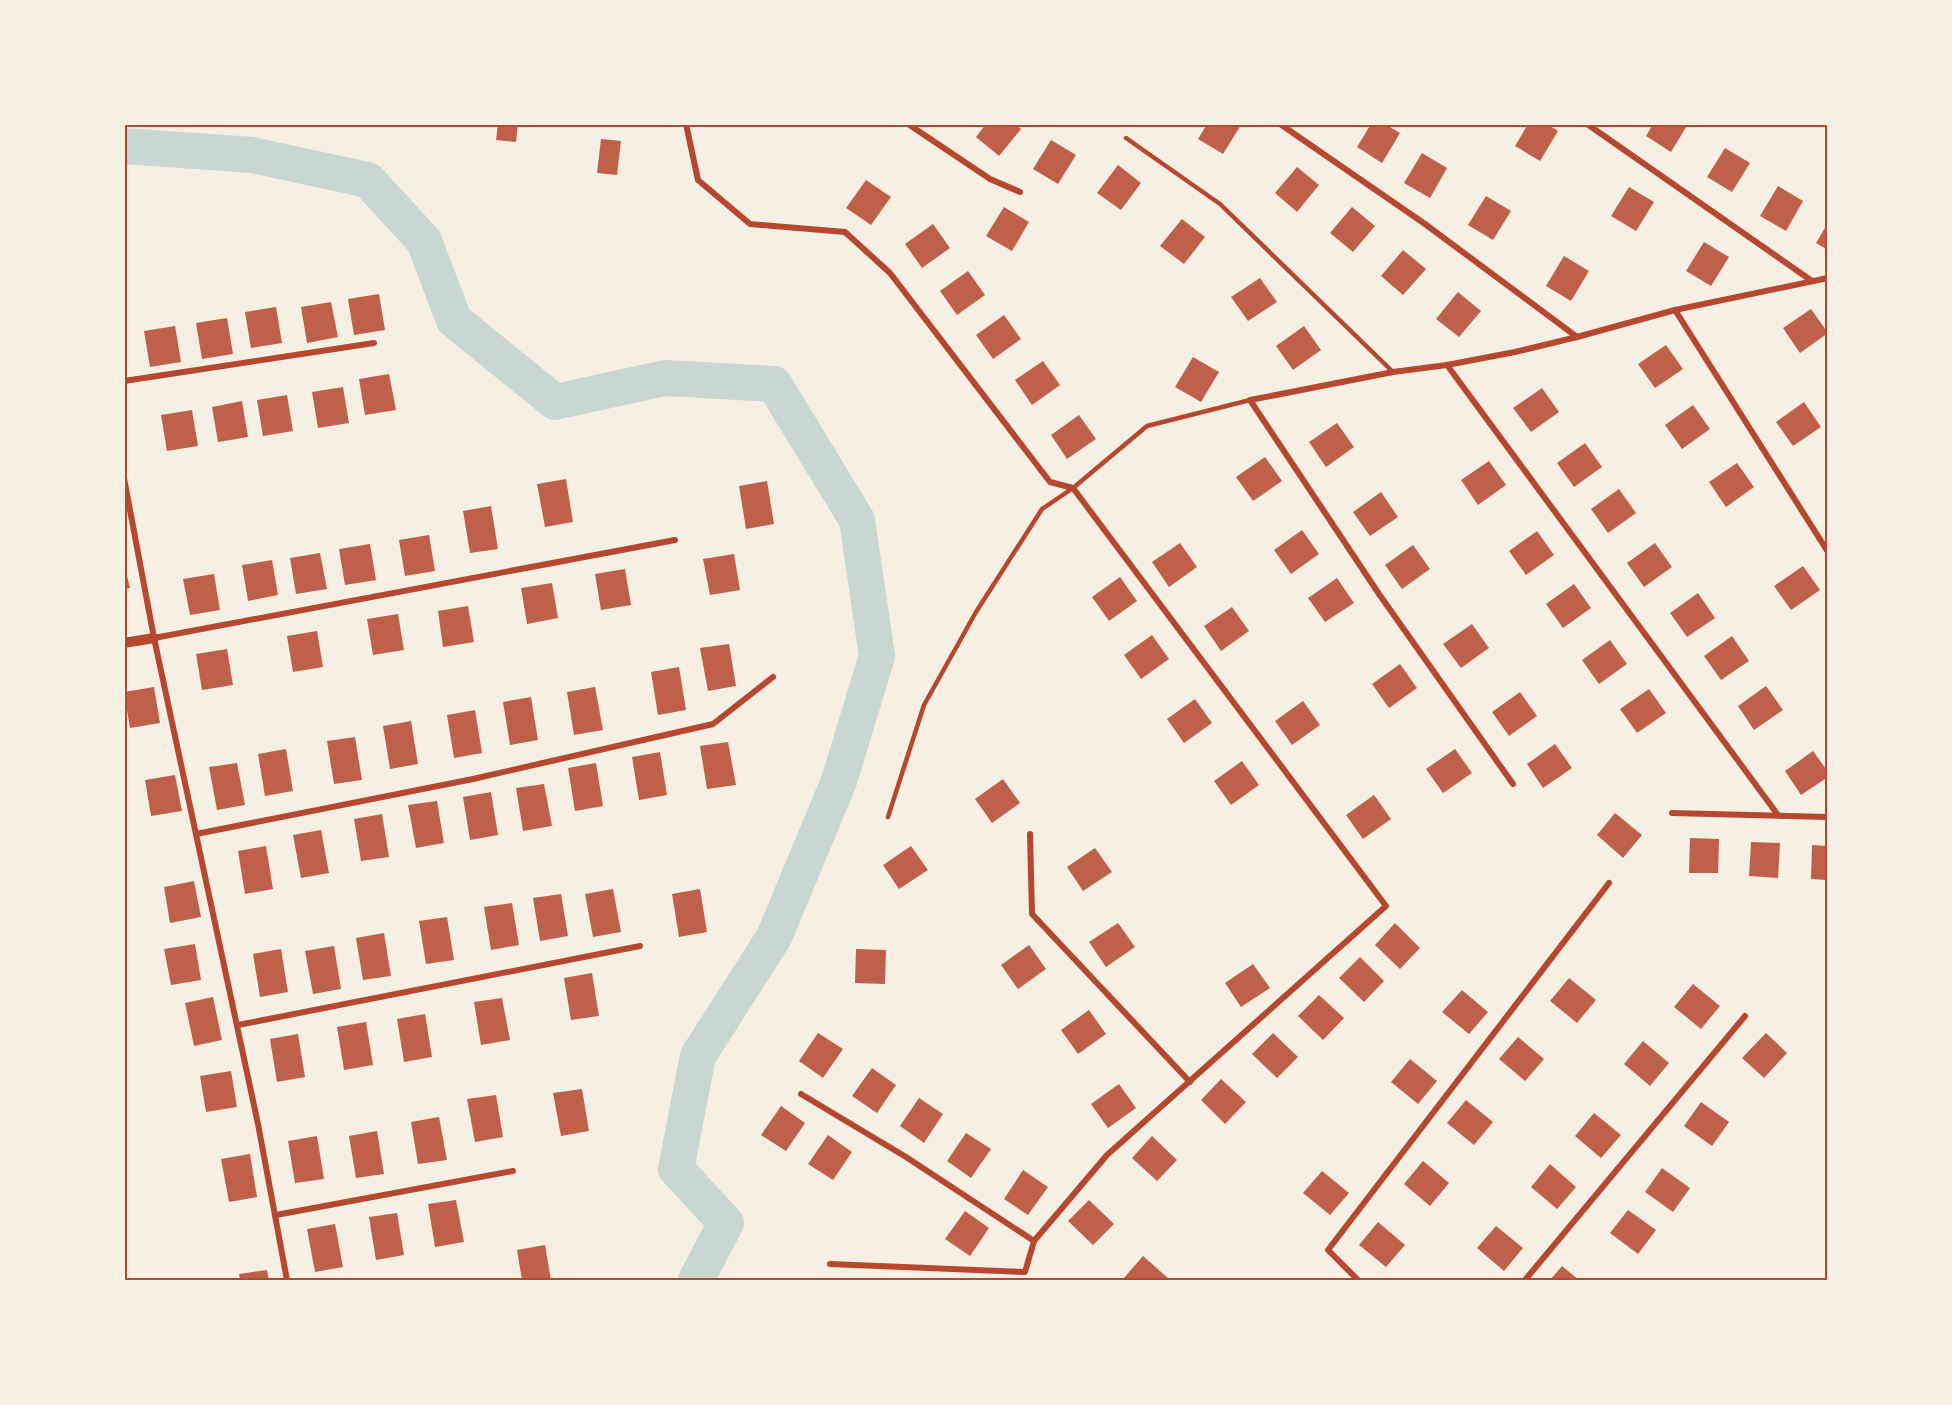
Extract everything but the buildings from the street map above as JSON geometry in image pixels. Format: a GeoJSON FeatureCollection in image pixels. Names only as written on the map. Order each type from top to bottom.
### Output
{"type":"FeatureCollection","features":[{"type":"Feature","properties":{"kind":"street"},"geometry":{"type":"LineString","coordinates":[[686,124],[698,180],[750,224],[845,231],[890,273],[1050,483],[1073,488],[1386,906],[1107,1155],[1034,1241],[1025,1272],[830,1264]]}},
{"type":"Feature","properties":{"kind":"street"},"geometry":{"type":"LineString","coordinates":[[908,124],[990,179],[1020,192]]}},
{"type":"Feature","properties":{"kind":"street"},"geometry":{"type":"LineString","coordinates":[[1280,124],[1425,224],[1577,338]]}},
{"type":"Feature","properties":{"kind":"street"},"geometry":{"type":"LineString","coordinates":[[1587,124],[1812,281]]}},
{"type":"Feature","properties":{"kind":"street"},"geometry":{"type":"LineString","coordinates":[[1513,784],[1379,594],[1250,400],[1393,372],[1447,365],[1577,338],[1675,310],[1827,278]]}},
{"type":"Feature","properties":{"kind":"street"},"geometry":{"type":"LineString","coordinates":[[1675,310],[1827,552]]}},
{"type":"Feature","properties":{"kind":"street"},"geometry":{"type":"LineString","coordinates":[[124,381],[374,343]]}},
{"type":"Feature","properties":{"kind":"street"},"geometry":{"type":"LineString","coordinates":[[1447,365],[1778,815]]}},
{"type":"Feature","properties":{"kind":"street"},"geometry":{"type":"LineString","coordinates":[[124,478],[154,639],[237,1025],[276,1215],[287,1281]]}},
{"type":"Feature","properties":{"kind":"street"},"geometry":{"type":"LineString","coordinates":[[124,644],[675,540]]}},
{"type":"Feature","properties":{"kind":"street"},"geometry":{"type":"LineString","coordinates":[[196,834],[473,779],[713,724],[773,677]]}},
{"type":"Feature","properties":{"kind":"street"},"geometry":{"type":"LineString","coordinates":[[1672,813],[1827,817]]}},
{"type":"Feature","properties":{"kind":"street"},"geometry":{"type":"LineString","coordinates":[[1030,834],[1032,914],[1190,1082]]}},
{"type":"Feature","properties":{"kind":"street"},"geometry":{"type":"LineString","coordinates":[[1358,1281],[1328,1250],[1609,883]]}},
{"type":"Feature","properties":{"kind":"street"},"geometry":{"type":"LineString","coordinates":[[237,1025],[640,946]]}},
{"type":"Feature","properties":{"kind":"street"},"geometry":{"type":"LineString","coordinates":[[1525,1281],[1745,1016]]}},
{"type":"Feature","properties":{"kind":"street"},"geometry":{"type":"LineString","coordinates":[[801,1094],[906,1157],[1034,1241]]}},
{"type":"Feature","properties":{"kind":"street"},"geometry":{"type":"LineString","coordinates":[[276,1215],[513,1171]]}},
{"type":"Feature","properties":{"kind":"lane"},"geometry":{"type":"LineString","coordinates":[[1126,138],[1220,204],[1393,372]]}},
{"type":"Feature","properties":{"kind":"lane"},"geometry":{"type":"LineString","coordinates":[[888,817],[924,705],[976,612],[1042,509],[1073,488],[1147,426],[1250,400]]}},
{"type":"Feature","properties":{"kind":"waterway"},"geometry":{"type":"LineString","coordinates":[[124,146],[252,155],[368,180],[424,241],[454,320],[555,402],[665,378],[774,384],[857,520],[877,656],[839,781],[774,937],[698,1056],[676,1169],[726,1223],[696,1280]]}}]}
